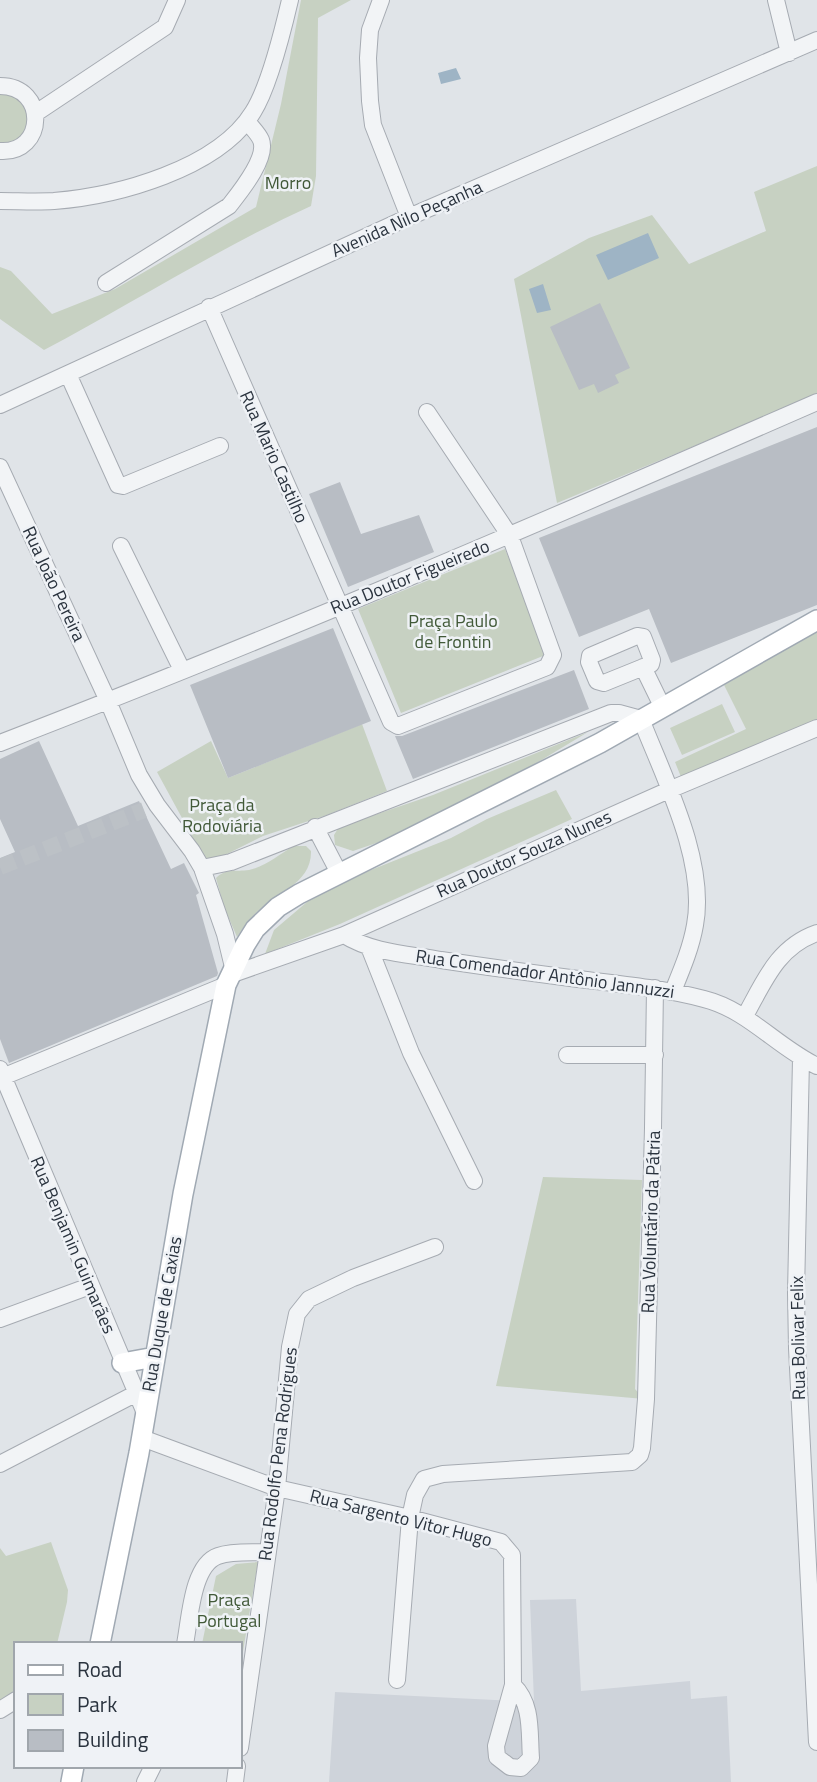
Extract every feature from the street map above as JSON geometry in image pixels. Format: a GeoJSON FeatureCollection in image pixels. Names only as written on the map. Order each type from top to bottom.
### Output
{"type":"FeatureCollection","features":[{"type":"Feature","properties":{"kind":"main road","name":"Rua Duque de Caxias"},"geometry":{"type":"LineString","coordinates":[[100,1642],[142,1438],[183,1194],[230,976],[255,929],[278,907],[339,873],[576,755],[817,620]]}},
{"type":"Feature","properties":{"kind":"main road"},"geometry":{"type":"LineString","coordinates":[[122,1363],[155,1357]]}},
{"type":"Feature","properties":{"kind":"street"},"geometry":{"type":"LineString","coordinates":[[36,114],[95,71],[164,27],[177,0]]}},
{"type":"Feature","properties":{"kind":"street"},"geometry":{"type":"LineString","coordinates":[[0,201],[54,201],[153,181],[200,160],[247,121],[262,92],[290,0]]}},
{"type":"Feature","properties":{"kind":"street"},"geometry":{"type":"LineString","coordinates":[[381,0],[370,30],[370,101],[373,125],[409,217]]}},
{"type":"Feature","properties":{"kind":"street"},"geometry":{"type":"LineString","coordinates":[[776,0],[789,53]]}},
{"type":"Feature","properties":{"kind":"street","name":"Avenida Nilo Peçanha"},"geometry":{"type":"LineString","coordinates":[[0,405],[409,217],[817,40]]}},
{"type":"Feature","properties":{"kind":"street"},"geometry":{"type":"LineString","coordinates":[[0,86],[23,92],[29,98],[36,114],[34,131],[29,139],[14,149],[0,151]]}},
{"type":"Feature","properties":{"kind":"street"},"geometry":{"type":"LineString","coordinates":[[106,283],[229,206],[261,154],[262,143],[247,121]]}},
{"type":"Feature","properties":{"kind":"street","name":"Rua Mario Castilho"},"geometry":{"type":"LineString","coordinates":[[209,307],[391,722],[398,726],[547,667],[553,655],[510,536]]}},
{"type":"Feature","properties":{"kind":"street"},"geometry":{"type":"LineString","coordinates":[[68,373],[118,485],[123,486],[220,446]]}},
{"type":"Feature","properties":{"kind":"street","name":"Rua Doutor Figueiredo"},"geometry":{"type":"LineString","coordinates":[[0,743],[510,536],[817,402]]}},
{"type":"Feature","properties":{"kind":"street"},"geometry":{"type":"LineString","coordinates":[[427,412],[510,536]]}},
{"type":"Feature","properties":{"kind":"street","name":"Rua João Pereira"},"geometry":{"type":"LineString","coordinates":[[0,467],[108,701],[150,808],[192,851],[202,868],[225,934],[230,976]]}},
{"type":"Feature","properties":{"kind":"street"},"geometry":{"type":"LineString","coordinates":[[121,546],[182,670]]}},
{"type":"Feature","properties":{"kind":"street"},"geometry":{"type":"LineString","coordinates":[[643,667],[662,706]]}},
{"type":"Feature","properties":{"kind":"street"},"geometry":{"type":"LineString","coordinates":[[202,868],[231,862],[611,713],[619,713],[641,719],[692,855],[697,879],[696,923],[690,949],[673,991]]}},
{"type":"Feature","properties":{"kind":"street","name":"Rua Doutor Souza Nunes"},"geometry":{"type":"LineString","coordinates":[[1,1074],[230,976],[344,935],[669,790],[817,728]]}},
{"type":"Feature","properties":{"kind":"street"},"geometry":{"type":"LineString","coordinates":[[315,827],[339,873]]}},
{"type":"Feature","properties":{"kind":"street"},"geometry":{"type":"LineString","coordinates":[[745,1016],[777,961],[795,942],[817,933]]}},
{"type":"Feature","properties":{"kind":"street","name":"Rua Comendador Antônio Jannuzzi"},"geometry":{"type":"LineString","coordinates":[[344,935],[369,947],[502,970],[655,988],[714,1002],[745,1016],[801,1059],[817,1066]]}},
{"type":"Feature","properties":{"kind":"street"},"geometry":{"type":"LineString","coordinates":[[369,947],[411,1053],[474,1181]]}},
{"type":"Feature","properties":{"kind":"street","name":"Rua Voluntário da Pátria"},"geometry":{"type":"LineString","coordinates":[[410,1518],[419,1485],[433,1475],[632,1462],[640,1455],[646,1399],[655,988]]}},
{"type":"Feature","properties":{"kind":"street"},"geometry":{"type":"LineString","coordinates":[[567,1055],[655,1055]]}},
{"type":"Feature","properties":{"kind":"street","name":"Rua Bolivar Felix"},"geometry":{"type":"LineString","coordinates":[[801,1059],[796,1321],[817,1742]]}},
{"type":"Feature","properties":{"kind":"street","name":"Rua Benjamin Guimarães"},"geometry":{"type":"LineString","coordinates":[[1,1074],[145,1413]]}},
{"type":"Feature","properties":{"kind":"street","name":"Rua Rodolfo Pena Rodrigues"},"geometry":{"type":"LineString","coordinates":[[242,1721],[277,1488],[294,1325],[303,1305],[309,1300],[353,1278],[435,1247]]}},
{"type":"Feature","properties":{"kind":"street"},"geometry":{"type":"LineString","coordinates":[[0,1320],[90,1286]]}},
{"type":"Feature","properties":{"kind":"street"},"geometry":{"type":"LineString","coordinates":[[0,1464],[135,1394]]}},
{"type":"Feature","properties":{"kind":"street","name":"Rua Sargento Vitor Hugo"},"geometry":{"type":"LineString","coordinates":[[142,1438],[277,1488],[502,1542],[512,1555],[513,1685]]}},
{"type":"Feature","properties":{"kind":"street"},"geometry":{"type":"LineString","coordinates":[[397,1680],[410,1518]]}},
{"type":"Feature","properties":{"kind":"street"},"geometry":{"type":"LineString","coordinates":[[185,1642],[200,1573],[207,1562],[228,1553],[267,1552]]}},
{"type":"Feature","properties":{"kind":"street"},"geometry":{"type":"LineString","coordinates":[[513,1685],[524,1695],[528,1713],[531,1759],[522,1775],[498,1757],[496,1746],[513,1685]]}},
{"type":"Feature","properties":{"kind":"shaded area"},"geometry":{"type":"Polygon","coordinates":[[[576,1599],[581,1691],[690,1681],[691,1699],[727,1696],[731,1782],[329,1782],[335,1692],[534,1702],[530,1600],[576,1599]]]}},
{"type":"Feature","properties":{"kind":"green space","name":"Morro"},"geometry":{"type":"Polygon","coordinates":[[[301,0],[351,0],[318,18],[316,176],[311,206],[210,258],[44,350],[0,319],[0,267],[11,271],[52,314],[115,289],[256,207],[281,104],[301,0]]]}},
{"type":"Feature","properties":{"kind":"green space"},"geometry":{"type":"Polygon","coordinates":[[[0,88],[22,94],[33,130],[0,150],[0,88]]]}},
{"type":"Feature","properties":{"kind":"green space"},"geometry":{"type":"Polygon","coordinates":[[[817,166],[817,395],[557,503],[514,279],[589,238],[652,215],[689,264],[766,231],[754,192],[817,166]]]}},
{"type":"Feature","properties":{"kind":"green space","name":"Praça Paulo de Frontin"},"geometry":{"type":"Polygon","coordinates":[[[505,549],[548,654],[401,713],[358,609],[505,549]]]}},
{"type":"Feature","properties":{"kind":"green space"},"geometry":{"type":"Polygon","coordinates":[[[817,631],[817,721],[681,777],[675,762],[746,729],[724,685],[817,631]]]}},
{"type":"Feature","properties":{"kind":"green space"},"geometry":{"type":"Polygon","coordinates":[[[722,704],[735,732],[682,755],[670,728],[722,704]]]}},
{"type":"Feature","properties":{"kind":"green space","name":"Praça da Rodoviária"},"geometry":{"type":"Polygon","coordinates":[[[362,724],[387,791],[263,836],[207,864],[157,772],[211,741],[228,778],[362,724]]]}},
{"type":"Feature","properties":{"kind":"green space"},"geometry":{"type":"Polygon","coordinates":[[[588,732],[475,800],[403,834],[353,851],[335,845],[334,835],[339,827],[433,795],[588,732]]]}},
{"type":"Feature","properties":{"kind":"green space"},"geometry":{"type":"Polygon","coordinates":[[[556,790],[572,819],[340,924],[265,954],[274,930],[307,902],[341,882],[451,838],[487,819],[556,790]]]}},
{"type":"Feature","properties":{"kind":"green space"},"geometry":{"type":"Polygon","coordinates":[[[294,846],[306,846],[311,851],[305,872],[290,888],[251,917],[237,937],[224,907],[216,878],[227,872],[262,866],[294,846]]]}},
{"type":"Feature","properties":{"kind":"green space"},"geometry":{"type":"Polygon","coordinates":[[[543,1177],[642,1180],[635,1389],[644,1399],[496,1386],[543,1177]]]}},
{"type":"Feature","properties":{"kind":"green space"},"geometry":{"type":"Polygon","coordinates":[[[51,1542],[68,1590],[57,1642],[14,1642],[14,1693],[0,1703],[0,1548],[6,1556],[51,1542]]]}},
{"type":"Feature","properties":{"kind":"green space","name":"Praça Portugal"},"geometry":{"type":"Polygon","coordinates":[[[258,1562],[242,1657],[242,1642],[202,1642],[216,1576],[236,1564],[258,1562]]]}},
{"type":"Feature","properties":{"kind":"water"},"geometry":{"type":"Polygon","coordinates":[[[456,68],[461,79],[441,84],[438,73],[456,68]]]}},
{"type":"Feature","properties":{"kind":"water"},"geometry":{"type":"Polygon","coordinates":[[[648,233],[659,258],[608,280],[596,255],[648,233]]]}},
{"type":"Feature","properties":{"kind":"water"},"geometry":{"type":"Polygon","coordinates":[[[543,284],[551,310],[537,313],[529,289],[543,284]]]}},
{"type":"Feature","properties":{"kind":"building"},"geometry":{"type":"Polygon","coordinates":[[[600,303],[630,368],[615,375],[619,383],[598,393],[594,384],[579,390],[550,327],[600,303]]]}},
{"type":"Feature","properties":{"kind":"building"},"geometry":{"type":"Polygon","coordinates":[[[817,427],[817,605],[671,663],[649,609],[579,637],[539,538],[817,427]]]}},
{"type":"Feature","properties":{"kind":"building"},"geometry":{"type":"Polygon","coordinates":[[[340,482],[361,534],[419,515],[434,552],[348,587],[309,494],[340,482]]]}},
{"type":"Feature","properties":{"kind":"building"},"geometry":{"type":"Polygon","coordinates":[[[333,628],[371,721],[228,778],[190,685],[333,628]]]}},
{"type":"Feature","properties":{"kind":"building"},"geometry":{"type":"Polygon","coordinates":[[[574,670],[589,709],[413,779],[395,736],[402,736],[574,670]]]}},
{"type":"Feature","properties":{"kind":"building"},"geometry":{"type":"Polygon","coordinates":[[[39,741],[78,826],[139,801],[171,869],[184,863],[199,893],[196,895],[218,973],[217,976],[9,1063],[0,1039],[0,858],[15,852],[0,819],[0,759],[39,741]]]}},
{"type":"Feature","properties":{"kind":"tunnel"},"geometry":{"type":"LineString","coordinates":[[0,867],[144,810]]}}]}
